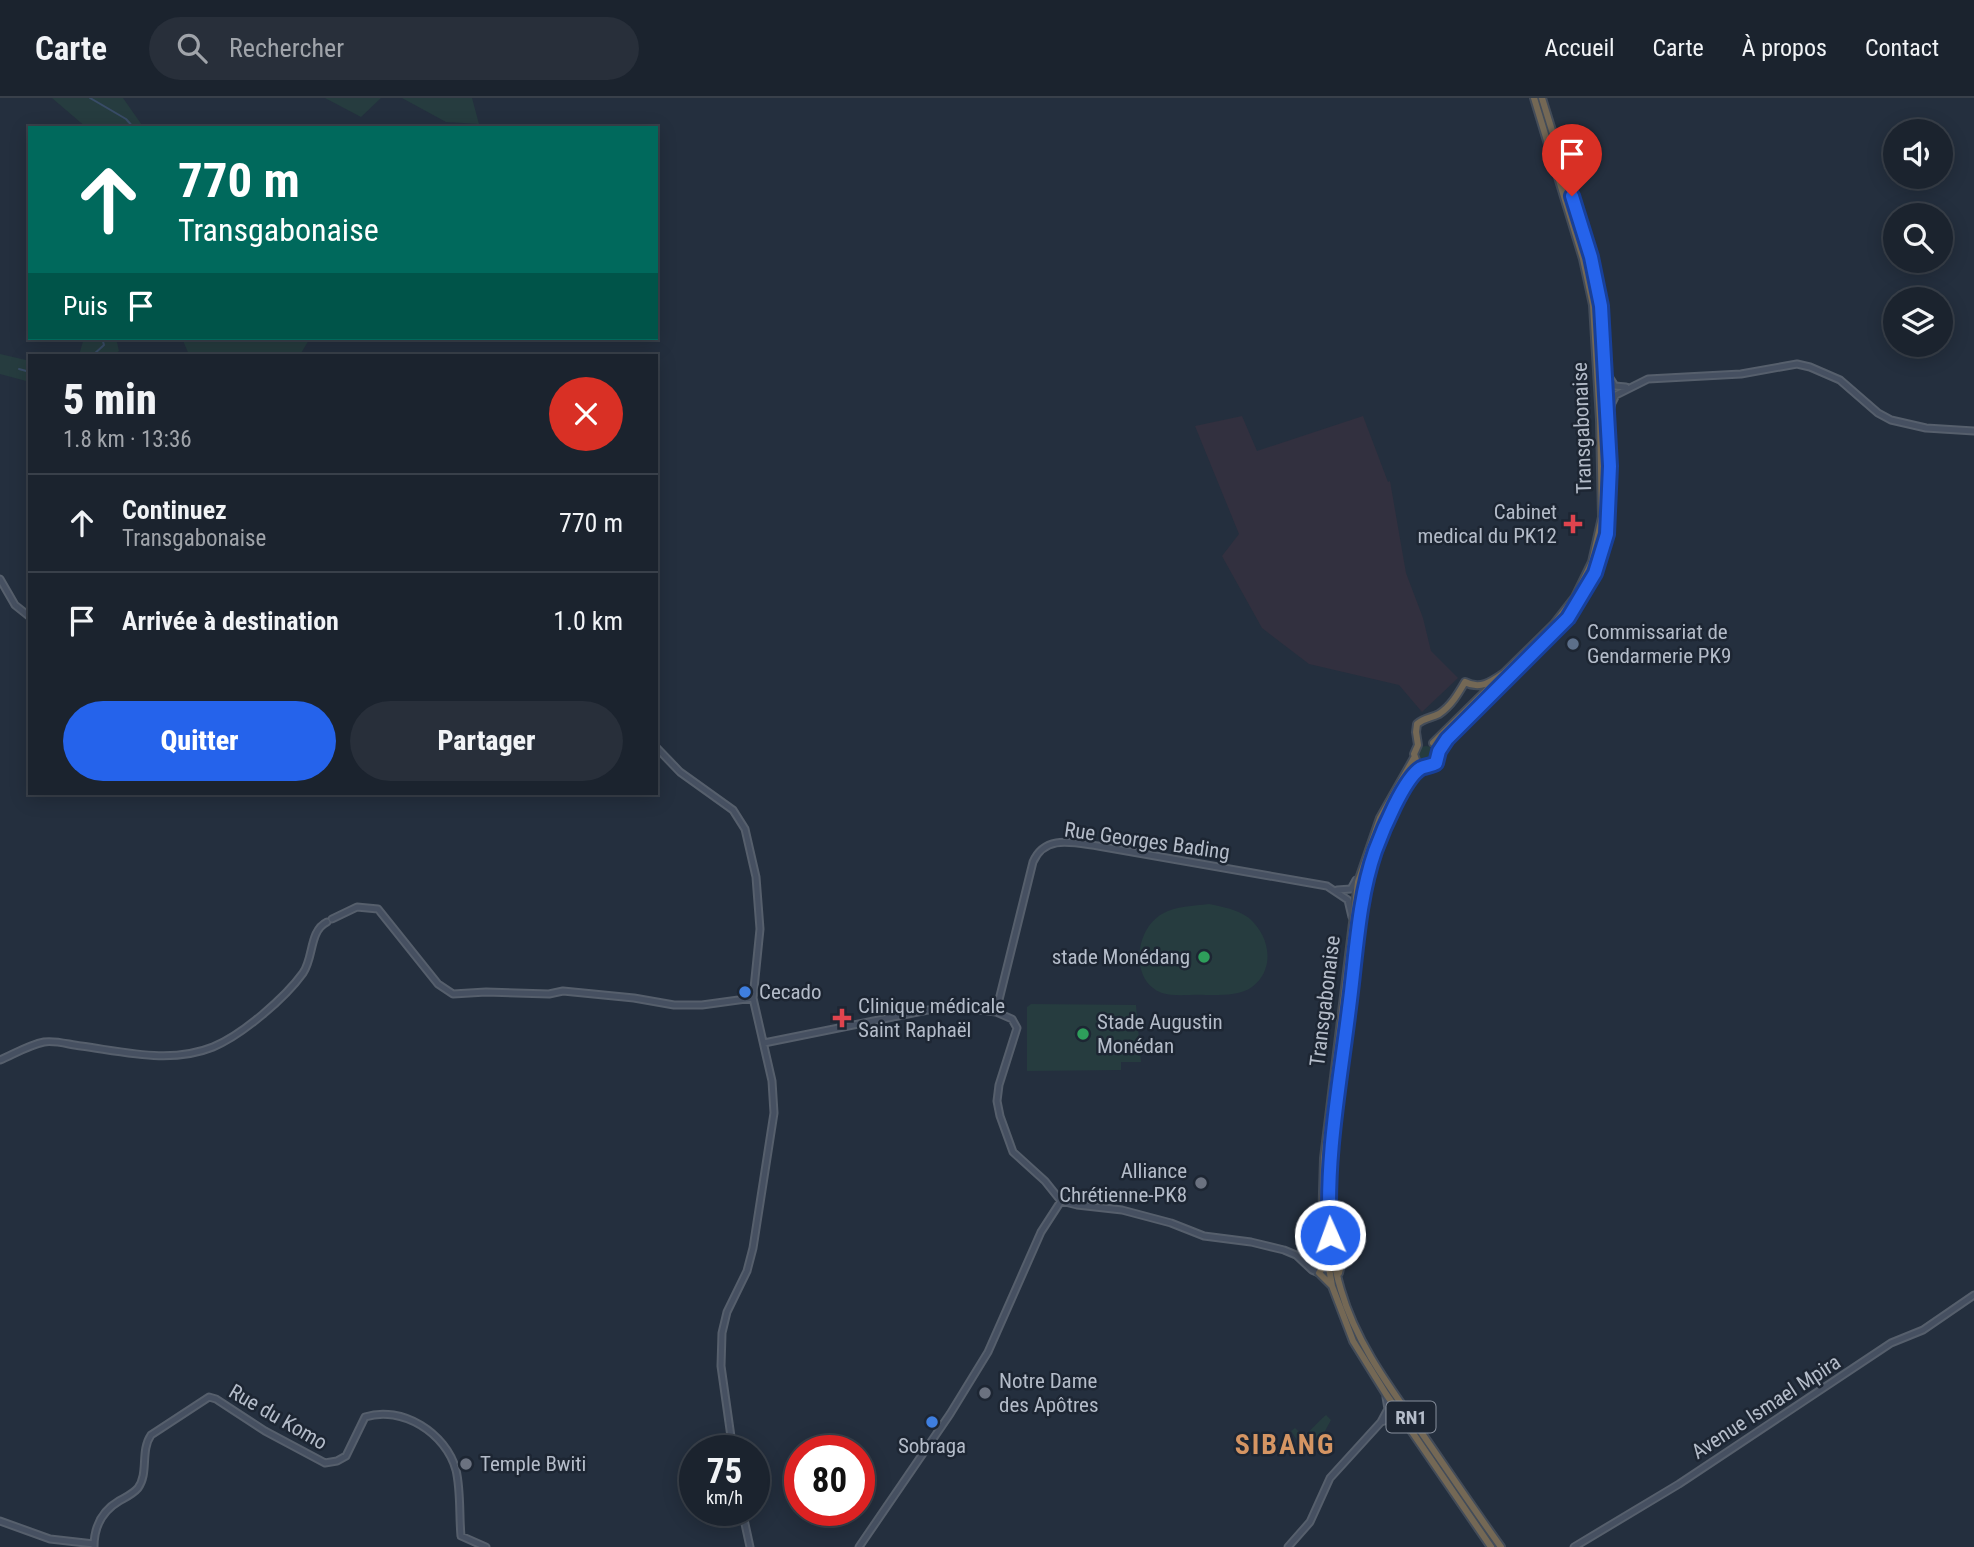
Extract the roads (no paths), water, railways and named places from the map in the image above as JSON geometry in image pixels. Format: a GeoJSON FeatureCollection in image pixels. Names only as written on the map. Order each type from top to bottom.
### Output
{"type":"FeatureCollection","features":[{"type":"Feature","properties":{"kind":"highway","name":"Transgabonaise"},"geometry":{"type":"LineString","coordinates":[[1430,742],[1548,630],[1574,597],[1592,562],[1602,517],[1600,420],[1593,305],[1583,259],[1534,98]]}},
{"type":"Feature","properties":{"kind":"highway","name":"Transgabonaise"},"geometry":{"type":"LineString","coordinates":[[1439,751],[1451,735],[1555,634],[1574,612],[1591,583],[1603,551],[1608,527],[1608,419],[1601,306],[1595,275],[1542,98]]}},
{"type":"Feature","properties":{"kind":"highway"},"geometry":{"type":"LineString","coordinates":[[1430,742],[1418,745],[1416,729],[1419,722],[1444,710],[1455,699],[1465,682],[1484,685],[1504,673]]}},
{"type":"Feature","properties":{"kind":"highway"},"geometry":{"type":"LineString","coordinates":[[1419,722],[1419,734],[1439,751]]}},
{"type":"Feature","properties":{"kind":"highway","name":"RN1"},"geometry":{"type":"LineString","coordinates":[[1414,758],[1418,745]]}},
{"type":"Feature","properties":{"kind":"highway","name":"RN1"},"geometry":{"type":"LineString","coordinates":[[1423,766],[1436,763],[1439,751]]}},
{"type":"Feature","properties":{"kind":"highway","name":"Transgabonaise"},"geometry":{"type":"LineString","coordinates":[[1326,1260],[1321,1183],[1351,931],[1363,863],[1380,818],[1414,758]]}},
{"type":"Feature","properties":{"kind":"highway"},"geometry":{"type":"LineString","coordinates":[[1414,758],[1423,766]]}},
{"type":"Feature","properties":{"kind":"highway","name":"Transgabonaise"},"geometry":{"type":"LineString","coordinates":[[1423,766],[1407,785],[1390,815],[1366,884],[1334,1137],[1329,1196],[1330,1235],[1338,1278],[1351,1318],[1370,1357],[1500,1547]]}},
{"type":"Feature","properties":{"kind":"highway"},"geometry":{"type":"LineString","coordinates":[[1330,1235],[1339,1248],[1351,1248],[1342,1260],[1338,1278]]}},
{"type":"Feature","properties":{"kind":"highway"},"geometry":{"type":"LineString","coordinates":[[1326,1260],[1319,1273],[1332,1286]]}},
{"type":"Feature","properties":{"kind":"highway","name":"RN1"},"geometry":{"type":"LineString","coordinates":[[1326,1260],[1332,1286],[1353,1341],[1406,1424],[1491,1547]]}},
{"type":"Feature","properties":{"kind":"street"},"geometry":{"type":"LineString","coordinates":[[1608,419],[1614,398],[1629,387],[1661,377],[1741,373],[1801,364],[1840,380],[1878,413],[1891,420],[1926,428],[1974,431]]}},
{"type":"Feature","properties":{"kind":"street"},"geometry":{"type":"LineString","coordinates":[[1605,371],[1615,386],[1629,387]]}},
{"type":"Feature","properties":{"kind":"street"},"geometry":{"type":"LineString","coordinates":[[0,579],[15,605],[28,615]]}},
{"type":"Feature","properties":{"kind":"street"},"geometry":{"type":"LineString","coordinates":[[658,749],[680,772],[733,810],[745,829],[753,856],[759,911],[760,929],[752,998],[772,1081],[774,1105],[770,1152],[751,1257],[727,1312],[722,1338],[721,1366],[731,1435]]}},
{"type":"Feature","properties":{"kind":"street","name":"Rue Georges Bading"},"geometry":{"type":"LineString","coordinates":[[996,1012],[1033,862],[1041,849],[1052,843],[1098,846],[1334,890]]}},
{"type":"Feature","properties":{"kind":"street"},"geometry":{"type":"LineString","coordinates":[[1334,890],[1345,891],[1353,887],[1363,863]]}},
{"type":"Feature","properties":{"kind":"street"},"geometry":{"type":"LineString","coordinates":[[1334,890],[1350,904],[1351,931]]}},
{"type":"Feature","properties":{"kind":"street"},"geometry":{"type":"LineString","coordinates":[[0,1060],[46,1042],[155,1057],[204,1050],[218,1045],[259,1016],[295,982],[307,965],[317,930],[330,920],[357,907],[378,909],[438,984],[453,994],[543,994],[563,991],[674,1005],[702,1005],[752,998]]}},
{"type":"Feature","properties":{"kind":"street"},"geometry":{"type":"LineString","coordinates":[[764,1043],[947,1006],[996,1012],[1012,1019],[1017,1028],[997,1092],[1006,1138],[1013,1152],[1045,1181],[1061,1201],[1122,1210],[1171,1223],[1204,1236],[1251,1242],[1284,1250],[1296,1255],[1319,1273]]}},
{"type":"Feature","properties":{"kind":"street"},"geometry":{"type":"LineString","coordinates":[[859,1547],[950,1415],[988,1352],[1041,1232],[1061,1201]]}},
{"type":"Feature","properties":{"kind":"street","name":"Avenue Ismael Mpira"},"geometry":{"type":"LineString","coordinates":[[1574,1547],[1679,1484],[1891,1343],[1923,1330],[1974,1295]]}},
{"type":"Feature","properties":{"kind":"street"},"geometry":{"type":"LineString","coordinates":[[1288,1547],[1310,1522],[1330,1478],[1381,1422],[1388,1409],[1386,1394]]}},
{"type":"Feature","properties":{"kind":"street","name":"Rue du Komo"},"geometry":{"type":"LineString","coordinates":[[94,1545],[94,1532],[104,1513],[134,1493],[140,1485],[145,1448],[151,1435],[209,1397],[312,1458],[326,1463],[346,1456],[365,1417],[394,1416],[418,1422],[441,1444],[454,1466],[461,1536],[486,1547]]}},
{"type":"Feature","properties":{"kind":"street"},"geometry":{"type":"LineString","coordinates":[[1381,1422],[1394,1418],[1406,1424]]}},
{"type":"Feature","properties":{"kind":"street"},"geometry":{"type":"LineString","coordinates":[[0,1521],[50,1539],[94,1545]]}},
{"type":"Feature","properties":{"kind":"street"},"geometry":{"type":"LineString","coordinates":[[745,1526],[750,1547]]}},
{"type":"Feature","properties":{"kind":"waterway"},"geometry":{"type":"LineString","coordinates":[[90,98],[126,119],[132,126]]}},
{"type":"Feature","properties":{"kind":"waterway"},"geometry":{"type":"LineString","coordinates":[[94,354],[104,345],[103,340]]}},
{"type":"Feature","properties":{"kind":"waterway"},"geometry":{"type":"LineString","coordinates":[[19,369],[28,371]]}},
{"type":"Feature","properties":{"kind":"place","name":"Cabinet medical du PK12"},"geometry":{"type":"Point","coordinates":[1573,524]}},
{"type":"Feature","properties":{"kind":"place","name":"Commissariat de Gendarmerie PK9"},"geometry":{"type":"Point","coordinates":[1573,644]}},
{"type":"Feature","properties":{"kind":"place","name":"stade Monédang"},"geometry":{"type":"Point","coordinates":[1204,957]}},
{"type":"Feature","properties":{"kind":"place","name":"Cecado"},"geometry":{"type":"Point","coordinates":[745,992]}},
{"type":"Feature","properties":{"kind":"place","name":"Clinique médicale Saint Raphaël"},"geometry":{"type":"Point","coordinates":[842,1018]}},
{"type":"Feature","properties":{"kind":"place","name":"Stade Augustin Monédan"},"geometry":{"type":"Point","coordinates":[1083,1034]}},
{"type":"Feature","properties":{"kind":"place","name":"Alliance Chrétienne-PK8"},"geometry":{"type":"Point","coordinates":[1201,1183]}},
{"type":"Feature","properties":{"kind":"place","name":"Notre Dame des Apôtres"},"geometry":{"type":"Point","coordinates":[985,1393]}},
{"type":"Feature","properties":{"kind":"place","name":"Sobraga"},"geometry":{"type":"Point","coordinates":[932,1422]}},
{"type":"Feature","properties":{"kind":"place","name":"Temple Bwiti"},"geometry":{"type":"Point","coordinates":[466,1464]}},
{"type":"Feature","properties":{"kind":"district","name":"SIBANG"},"geometry":{"type":"Point","coordinates":[1285,1444]}}]}
